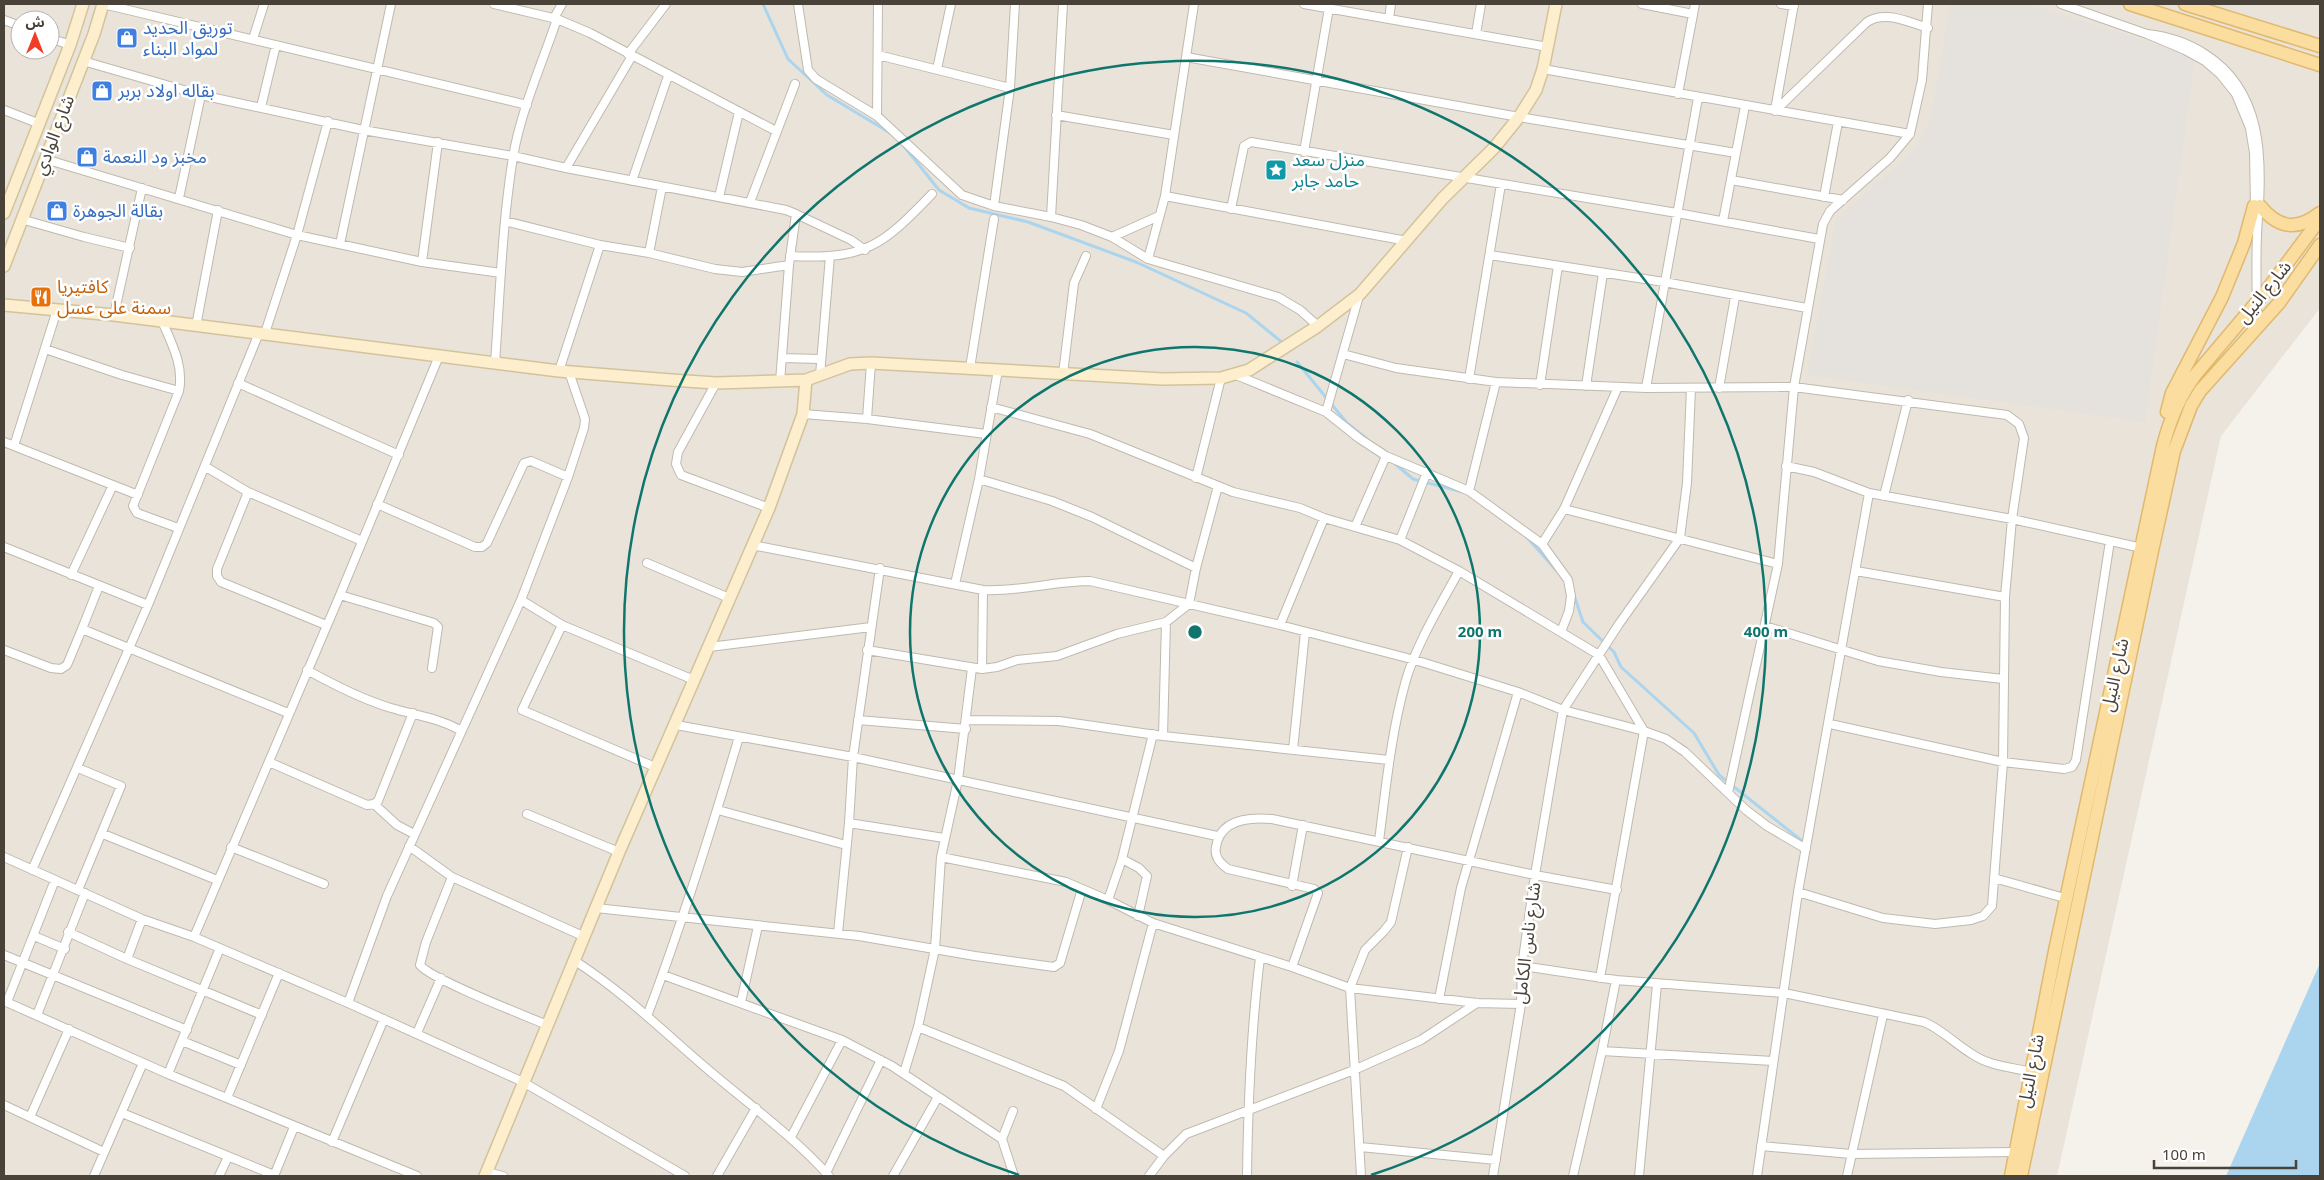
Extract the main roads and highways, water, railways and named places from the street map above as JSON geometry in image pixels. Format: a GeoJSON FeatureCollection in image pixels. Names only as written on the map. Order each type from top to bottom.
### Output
{"type":"FeatureCollection","features":[{"type":"Feature","properties":{"kind":"main road"},"geometry":{"type":"LineString","coordinates":[[2130,4],[2320,65]]}},
{"type":"Feature","properties":{"kind":"main road"},"geometry":{"type":"LineString","coordinates":[[2185,4],[2320,46]]}},
{"type":"Feature","properties":{"kind":"main road"},"geometry":{"type":"LineString","coordinates":[[2167,432],[2167,409],[2172,393],[2222,297],[2257,210],[2278,222],[2291,226],[2300,225],[2320,213]]}},
{"type":"Feature","properties":{"kind":"main road","name":"شارع النيل"},"geometry":{"type":"LineString","coordinates":[[2010,1176],[2171,417],[2186,387],[2257,302],[2320,219]]}},
{"type":"Feature","properties":{"kind":"main road","name":"شارع النيل"},"geometry":{"type":"LineString","coordinates":[[2021,1176],[2174,452],[2182,425],[2200,391],[2279,303],[2320,245]]}},
{"type":"Feature","properties":{"kind":"water"},"geometry":{"type":"Polygon","coordinates":[[[2320,963],[2320,1176],[2226,1176],[2320,963]]]}},
{"type":"Feature","properties":{"kind":"waterway"},"geometry":{"type":"LineString","coordinates":[[763,4],[788,59],[827,95],[892,134]]}},
{"type":"Feature","properties":{"kind":"waterway"},"geometry":{"type":"LineString","coordinates":[[903,145],[939,190],[969,208],[1028,222],[1136,262],[1246,313],[1283,343]]}},
{"type":"Feature","properties":{"kind":"waterway"},"geometry":{"type":"LineString","coordinates":[[1297,362],[1347,423],[1367,439]]}},
{"type":"Feature","properties":{"kind":"waterway"},"geometry":{"type":"LineString","coordinates":[[1394,463],[1413,479],[1463,492]]}},
{"type":"Feature","properties":{"kind":"waterway"},"geometry":{"type":"LineString","coordinates":[[1525,535],[1556,570]]}},
{"type":"Feature","properties":{"kind":"waterway"},"geometry":{"type":"LineString","coordinates":[[1574,595],[1583,622],[1614,652],[1621,667],[1694,733],[1719,775],[1806,844]]}},
{"type":"Feature","properties":{"kind":"place","name":"توريق الحديد لمواد البناء"},"geometry":{"type":"Point","coordinates":[127,38]}},
{"type":"Feature","properties":{"kind":"place","name":"بقاله اولاد بربر"},"geometry":{"type":"Point","coordinates":[102,91]}},
{"type":"Feature","properties":{"kind":"place","name":"مخبز ود النعمة"},"geometry":{"type":"Point","coordinates":[87,157]}},
{"type":"Feature","properties":{"kind":"place","name":"منزل سعد حامد جابر"},"geometry":{"type":"Point","coordinates":[1276,170]}},
{"type":"Feature","properties":{"kind":"place","name":"بقالة الجوهرة"},"geometry":{"type":"Point","coordinates":[57,211]}},
{"type":"Feature","properties":{"kind":"place","name":"كافتيريا سمنة على عسل"},"geometry":{"type":"Point","coordinates":[41,297]}}]}
